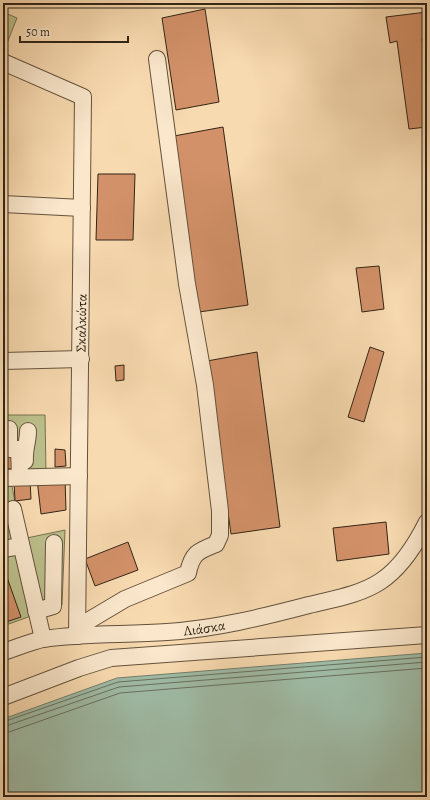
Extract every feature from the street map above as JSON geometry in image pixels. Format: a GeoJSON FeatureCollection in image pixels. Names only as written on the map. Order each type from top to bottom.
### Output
{"type":"FeatureCollection","features":[{"type":"Feature","properties":{"kind":"street"},"geometry":{"type":"LineString","coordinates":[[77,636],[88,621],[125,599],[188,573],[190,562],[195,553],[216,544],[220,535],[220,511],[205,385],[187,284],[157,59]]}},
{"type":"Feature","properties":{"kind":"street","name":"Σκαλκώτα"},"geometry":{"type":"LineString","coordinates":[[3,62],[83,97],[77,636]]}},
{"type":"Feature","properties":{"kind":"street"},"geometry":{"type":"LineString","coordinates":[[3,204],[82,208]]}},
{"type":"Feature","properties":{"kind":"street"},"geometry":{"type":"LineString","coordinates":[[3,361],[81,359]]}},
{"type":"Feature","properties":{"kind":"street"},"geometry":{"type":"LineString","coordinates":[[6,429],[27,430],[28,443],[24,449],[23,477],[20,449],[9,449],[6,429]]}},
{"type":"Feature","properties":{"kind":"street"},"geometry":{"type":"LineString","coordinates":[[3,478],[79,476]]}},
{"type":"Feature","properties":{"kind":"street"},"geometry":{"type":"LineString","coordinates":[[6,507],[22,546],[43,640]]}},
{"type":"Feature","properties":{"kind":"street","name":"Λιάσκα"},"geometry":{"type":"LineString","coordinates":[[3,652],[43,640],[77,636],[167,632],[230,623],[356,593],[381,581],[397,567],[415,544],[427,522]]}},
{"type":"Feature","properties":{"kind":"street"},"geometry":{"type":"LineString","coordinates":[[36,611],[53,606],[54,543]]}},
{"type":"Feature","properties":{"kind":"street"},"geometry":{"type":"LineString","coordinates":[[3,549],[22,546]]}},
{"type":"Feature","properties":{"kind":"street"},"geometry":{"type":"LineString","coordinates":[[3,697],[79,668],[110,658],[427,635]]}},
{"type":"Feature","properties":{"kind":"green space"},"geometry":{"type":"Polygon","coordinates":[[[3,12],[17,18],[3,53],[3,12]]]}},
{"type":"Feature","properties":{"kind":"green space"},"geometry":{"type":"Polygon","coordinates":[[[4,415],[45,415],[46,473],[18,474],[4,450],[4,415]]]}},
{"type":"Feature","properties":{"kind":"green space"},"geometry":{"type":"Polygon","coordinates":[[[3,481],[11,481],[22,539],[65,530],[62,605],[3,626],[3,481]]]}},
{"type":"Feature","properties":{"kind":"water"},"geometry":{"type":"Polygon","coordinates":[[[427,653],[427,797],[3,797],[3,719],[117,678],[427,653]]]}},
{"type":"Feature","properties":{"kind":"building"},"geometry":{"type":"Polygon","coordinates":[[[205,9],[219,102],[176,110],[162,18],[205,9]]]}},
{"type":"Feature","properties":{"kind":"building"},"geometry":{"type":"Polygon","coordinates":[[[427,12],[427,38],[422,39],[427,70],[427,127],[409,129],[397,41],[390,43],[386,17],[427,12]]]}},
{"type":"Feature","properties":{"kind":"building"},"geometry":{"type":"Polygon","coordinates":[[[223,127],[248,305],[199,312],[174,136],[223,127]]]}},
{"type":"Feature","properties":{"kind":"building"},"geometry":{"type":"Polygon","coordinates":[[[98,174],[135,174],[133,240],[96,240],[98,174]]]}},
{"type":"Feature","properties":{"kind":"building"},"geometry":{"type":"Polygon","coordinates":[[[379,266],[384,309],[362,312],[356,268],[379,266]]]}},
{"type":"Feature","properties":{"kind":"building"},"geometry":{"type":"Polygon","coordinates":[[[370,347],[384,352],[364,422],[348,417],[370,347]]]}},
{"type":"Feature","properties":{"kind":"building"},"geometry":{"type":"Polygon","coordinates":[[[257,352],[280,527],[231,534],[207,361],[257,352]]]}},
{"type":"Feature","properties":{"kind":"building"},"geometry":{"type":"Polygon","coordinates":[[[124,365],[124,380],[116,381],[115,366],[124,365]]]}},
{"type":"Feature","properties":{"kind":"building"},"geometry":{"type":"Polygon","coordinates":[[[55,449],[65,450],[66,466],[55,467],[55,449]]]}},
{"type":"Feature","properties":{"kind":"building"},"geometry":{"type":"Polygon","coordinates":[[[17,451],[17,469],[5,469],[5,452],[17,451]]]}},
{"type":"Feature","properties":{"kind":"building"},"geometry":{"type":"Polygon","coordinates":[[[65,478],[66,510],[41,514],[37,479],[65,478]]]}},
{"type":"Feature","properties":{"kind":"building"},"geometry":{"type":"Polygon","coordinates":[[[30,480],[31,499],[15,501],[14,481],[30,480]]]}},
{"type":"Feature","properties":{"kind":"building"},"geometry":{"type":"Polygon","coordinates":[[[386,522],[389,554],[337,561],[333,528],[386,522]]]}},
{"type":"Feature","properties":{"kind":"building"},"geometry":{"type":"Polygon","coordinates":[[[128,542],[138,570],[95,586],[85,559],[128,542]]]}},
{"type":"Feature","properties":{"kind":"building"},"geometry":{"type":"Polygon","coordinates":[[[3,566],[21,617],[3,623],[3,566]]]}}]}
